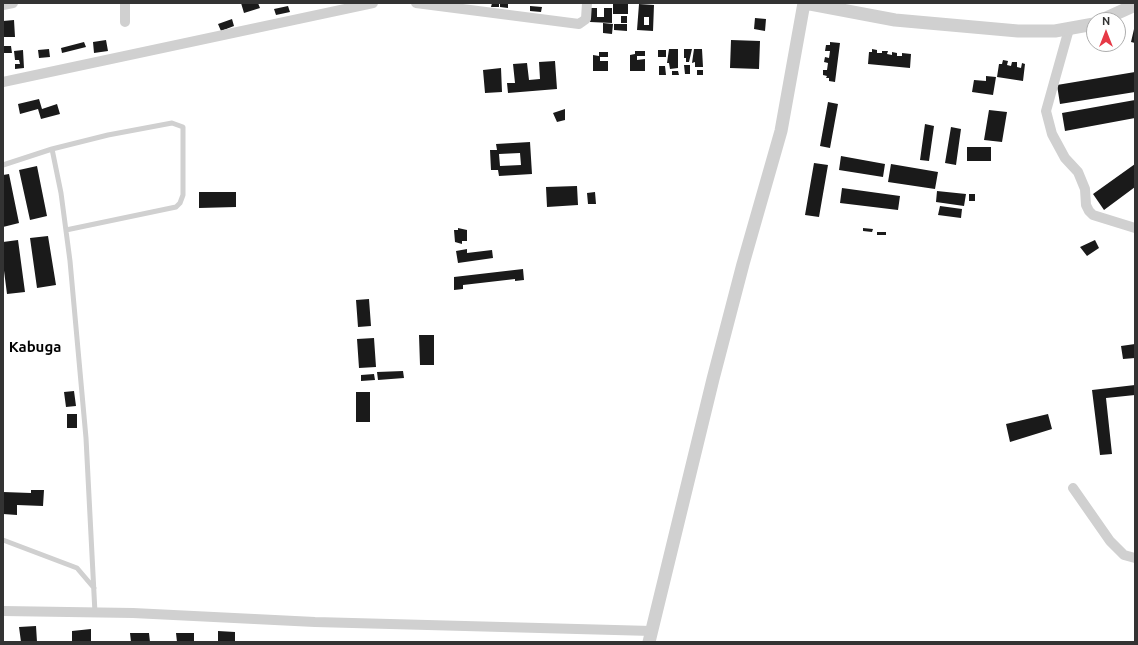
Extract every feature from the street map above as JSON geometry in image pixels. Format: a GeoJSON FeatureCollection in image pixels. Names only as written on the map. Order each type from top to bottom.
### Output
{"type":"FeatureCollection","features":[{"type":"Feature","properties":{"kind":"street"},"geometry":{"type":"LineString","coordinates":[[3,5],[13,3]]}},
{"type":"Feature","properties":{"kind":"street"},"geometry":{"type":"LineString","coordinates":[[125,3],[125,22]]}},
{"type":"Feature","properties":{"kind":"street"},"geometry":{"type":"LineString","coordinates":[[3,82],[373,3]]}},
{"type":"Feature","properties":{"kind":"street"},"geometry":{"type":"LineString","coordinates":[[416,3],[579,24],[586,18],[587,3]]}},
{"type":"Feature","properties":{"kind":"street"},"geometry":{"type":"LineString","coordinates":[[3,611],[96,613],[650,636],[713,379],[743,264],[781,131],[804,3],[895,20],[949,26],[1018,31],[1069,29],[1086,26]]}},
{"type":"Feature","properties":{"kind":"street"},"geometry":{"type":"LineString","coordinates":[[1120,12],[1135,5]]}},
{"type":"Feature","properties":{"kind":"street"},"geometry":{"type":"LineString","coordinates":[[1069,29],[1046,111],[1052,134],[1065,158],[1078,172],[1085,189],[1086,206],[1089,211],[1093,215],[1135,228]]}},
{"type":"Feature","properties":{"kind":"street"},"geometry":{"type":"LineString","coordinates":[[1072,488],[1110,541],[1124,555],[1135,558]]}},
{"type":"Feature","properties":{"kind":"lane"},"geometry":{"type":"LineString","coordinates":[[3,165],[52,149],[108,135],[172,123],[183,127],[183,195],[180,203],[176,207],[66,230]]}},
{"type":"Feature","properties":{"kind":"lane"},"geometry":{"type":"LineString","coordinates":[[52,149],[66,230],[86,438],[96,613]]}},
{"type":"Feature","properties":{"kind":"lane"},"geometry":{"type":"LineString","coordinates":[[3,540],[78,568],[94,588]]}},
{"type":"Feature","properties":{"kind":"building"},"geometry":{"type":"Polygon","coordinates":[[[241,3],[258,3],[260,8],[244,13],[241,3]]]}},
{"type":"Feature","properties":{"kind":"building"},"geometry":{"type":"Polygon","coordinates":[[[492,3],[499,3],[499,7],[491,7],[492,3]]]}},
{"type":"Feature","properties":{"kind":"building"},"geometry":{"type":"Polygon","coordinates":[[[500,3],[508,3],[508,8],[500,7],[500,3]]]}},
{"type":"Feature","properties":{"kind":"building"},"geometry":{"type":"Polygon","coordinates":[[[613,3],[628,3],[628,14],[613,14],[613,3]]]}},
{"type":"Feature","properties":{"kind":"building"},"geometry":{"type":"Polygon","coordinates":[[[639,4],[654,5],[653,31],[637,30],[639,4]],[[644,17],[644,25],[649,25],[649,17],[644,17]]]}},
{"type":"Feature","properties":{"kind":"building"},"geometry":{"type":"Polygon","coordinates":[[[288,6],[290,12],[276,15],[274,9],[288,6]]]}},
{"type":"Feature","properties":{"kind":"building"},"geometry":{"type":"Polygon","coordinates":[[[530,6],[542,7],[541,12],[530,11],[530,6]]]}},
{"type":"Feature","properties":{"kind":"building"},"geometry":{"type":"Polygon","coordinates":[[[590,8],[597,8],[597,17],[604,17],[604,8],[612,8],[612,23],[590,22],[590,8]]]}},
{"type":"Feature","properties":{"kind":"building"},"geometry":{"type":"Polygon","coordinates":[[[621,16],[627,16],[627,23],[621,23],[621,16]]]}},
{"type":"Feature","properties":{"kind":"building"},"geometry":{"type":"Polygon","coordinates":[[[755,18],[766,19],[765,31],[754,29],[755,18]]]}},
{"type":"Feature","properties":{"kind":"building"},"geometry":{"type":"Polygon","coordinates":[[[232,19],[234,26],[221,31],[218,24],[232,19]]]}},
{"type":"Feature","properties":{"kind":"building"},"geometry":{"type":"Polygon","coordinates":[[[14,20],[15,37],[3,37],[3,21],[14,20]]]}},
{"type":"Feature","properties":{"kind":"building"},"geometry":{"type":"Polygon","coordinates":[[[603,23],[613,24],[612,34],[603,33],[603,23]]]}},
{"type":"Feature","properties":{"kind":"building"},"geometry":{"type":"Polygon","coordinates":[[[614,24],[627,24],[627,31],[614,30],[614,24]]]}},
{"type":"Feature","properties":{"kind":"building"},"geometry":{"type":"Polygon","coordinates":[[[1135,29],[1135,43],[1131,42],[1135,29]]]}},
{"type":"Feature","properties":{"kind":"building"},"geometry":{"type":"Polygon","coordinates":[[[106,40],[108,51],[94,53],[93,42],[106,40]]]}},
{"type":"Feature","properties":{"kind":"building"},"geometry":{"type":"Polygon","coordinates":[[[731,40],[760,41],[759,69],[730,68],[731,40]]]}},
{"type":"Feature","properties":{"kind":"building"},"geometry":{"type":"Polygon","coordinates":[[[84,42],[86,47],[62,53],[61,48],[84,42]]]}},
{"type":"Feature","properties":{"kind":"building"},"geometry":{"type":"Polygon","coordinates":[[[830,42],[840,43],[835,82],[829,81],[829,78],[826,78],[827,76],[823,75],[823,70],[827,70],[828,63],[824,62],[825,57],[829,58],[830,51],[825,51],[826,45],[830,45],[830,42]]]}},
{"type":"Feature","properties":{"kind":"building"},"geometry":{"type":"Polygon","coordinates":[[[3,46],[11,46],[12,53],[3,53],[3,46]]]}},
{"type":"Feature","properties":{"kind":"building"},"geometry":{"type":"Polygon","coordinates":[[[49,49],[50,57],[39,58],[38,50],[49,49]]]}},
{"type":"Feature","properties":{"kind":"building"},"geometry":{"type":"Polygon","coordinates":[[[669,49],[678,49],[678,68],[670,69],[669,63],[667,63],[669,49]]]}},
{"type":"Feature","properties":{"kind":"building"},"geometry":{"type":"Polygon","coordinates":[[[684,49],[692,49],[689,62],[686,62],[686,58],[684,58],[684,49]]]}},
{"type":"Feature","properties":{"kind":"building"},"geometry":{"type":"Polygon","coordinates":[[[694,49],[702,49],[703,67],[695,67],[695,62],[692,63],[694,49]]]}},
{"type":"Feature","properties":{"kind":"building"},"geometry":{"type":"Polygon","coordinates":[[[872,49],[877,50],[877,53],[888,51],[887,54],[892,55],[892,52],[897,53],[897,56],[902,56],[902,53],[911,54],[910,68],[868,64],[869,52],[872,52],[872,49]]]}},
{"type":"Feature","properties":{"kind":"building"},"geometry":{"type":"Polygon","coordinates":[[[23,50],[24,68],[15,69],[15,64],[20,64],[19,60],[15,60],[14,51],[23,50]]]}},
{"type":"Feature","properties":{"kind":"building"},"geometry":{"type":"Polygon","coordinates":[[[658,50],[666,50],[666,57],[658,57],[658,50]]]}},
{"type":"Feature","properties":{"kind":"building"},"geometry":{"type":"Polygon","coordinates":[[[635,51],[645,51],[645,56],[637,56],[637,60],[645,59],[645,71],[630,71],[630,55],[635,54],[635,51]]]}},
{"type":"Feature","properties":{"kind":"building"},"geometry":{"type":"Polygon","coordinates":[[[599,52],[608,52],[608,57],[600,57],[600,61],[608,61],[608,71],[593,71],[593,55],[599,56],[599,52]]]}},
{"type":"Feature","properties":{"kind":"building"},"geometry":{"type":"Polygon","coordinates":[[[1003,60],[1008,61],[1007,65],[1011,66],[1012,62],[1017,62],[1017,67],[1021,68],[1022,63],[1025,64],[1023,81],[997,77],[999,64],[1002,64],[1003,60]]]}},
{"type":"Feature","properties":{"kind":"building"},"geometry":{"type":"Polygon","coordinates":[[[555,61],[557,89],[508,93],[507,83],[515,83],[513,64],[527,63],[529,80],[540,79],[539,62],[555,61]]]}},
{"type":"Feature","properties":{"kind":"building"},"geometry":{"type":"Polygon","coordinates":[[[684,65],[690,65],[690,74],[685,74],[684,65]]]}},
{"type":"Feature","properties":{"kind":"building"},"geometry":{"type":"Polygon","coordinates":[[[659,66],[665,66],[666,75],[659,75],[659,66]]]}},
{"type":"Feature","properties":{"kind":"building"},"geometry":{"type":"Polygon","coordinates":[[[501,68],[502,92],[485,93],[483,70],[501,68]]]}},
{"type":"Feature","properties":{"kind":"building"},"geometry":{"type":"Polygon","coordinates":[[[697,70],[703,70],[703,75],[697,75],[697,70]]]}},
{"type":"Feature","properties":{"kind":"building"},"geometry":{"type":"Polygon","coordinates":[[[672,71],[678,71],[679,75],[672,75],[672,71]]]}},
{"type":"Feature","properties":{"kind":"building"},"geometry":{"type":"Polygon","coordinates":[[[1135,72],[1135,92],[1060,104],[1057,85],[1135,72]]]}},
{"type":"Feature","properties":{"kind":"building"},"geometry":{"type":"Polygon","coordinates":[[[986,76],[996,77],[993,95],[972,92],[974,80],[986,81],[986,76]]]}},
{"type":"Feature","properties":{"kind":"building"},"geometry":{"type":"Polygon","coordinates":[[[39,99],[42,109],[57,104],[60,114],[41,119],[38,109],[20,114],[18,104],[39,99]]]}},
{"type":"Feature","properties":{"kind":"building"},"geometry":{"type":"Polygon","coordinates":[[[1135,100],[1135,118],[1065,131],[1062,113],[1135,100]]]}},
{"type":"Feature","properties":{"kind":"building"},"geometry":{"type":"Polygon","coordinates":[[[828,102],[838,104],[830,148],[820,146],[828,102]]]}},
{"type":"Feature","properties":{"kind":"building"},"geometry":{"type":"Polygon","coordinates":[[[565,109],[565,120],[557,122],[553,113],[565,109]]]}},
{"type":"Feature","properties":{"kind":"building"},"geometry":{"type":"Polygon","coordinates":[[[989,110],[1007,112],[1002,142],[984,140],[989,110]]]}},
{"type":"Feature","properties":{"kind":"building"},"geometry":{"type":"Polygon","coordinates":[[[925,124],[934,126],[929,161],[920,160],[925,124]]]}},
{"type":"Feature","properties":{"kind":"building"},"geometry":{"type":"Polygon","coordinates":[[[951,127],[961,129],[956,165],[945,163],[951,127]]]}},
{"type":"Feature","properties":{"kind":"building"},"geometry":{"type":"Polygon","coordinates":[[[530,142],[532,174],[499,176],[498,170],[491,170],[490,150],[497,150],[496,144],[530,142]],[[520,153],[499,154],[500,166],[521,165],[520,153]]]}},
{"type":"Feature","properties":{"kind":"building"},"geometry":{"type":"Polygon","coordinates":[[[967,147],[991,147],[991,161],[967,161],[967,147]]]}},
{"type":"Feature","properties":{"kind":"building"},"geometry":{"type":"Polygon","coordinates":[[[841,156],[885,164],[883,177],[839,170],[841,156]]]}},
{"type":"Feature","properties":{"kind":"building"},"geometry":{"type":"Polygon","coordinates":[[[814,163],[828,165],[819,217],[805,215],[814,163]]]}},
{"type":"Feature","properties":{"kind":"building"},"geometry":{"type":"Polygon","coordinates":[[[891,164],[938,172],[935,189],[888,182],[891,164]]]}},
{"type":"Feature","properties":{"kind":"building"},"geometry":{"type":"Polygon","coordinates":[[[1135,164],[1135,187],[1104,210],[1093,194],[1135,164]]]}},
{"type":"Feature","properties":{"kind":"building"},"geometry":{"type":"Polygon","coordinates":[[[37,166],[47,216],[30,220],[19,170],[37,166]]]}},
{"type":"Feature","properties":{"kind":"building"},"geometry":{"type":"Polygon","coordinates":[[[9,174],[19,223],[3,227],[3,175],[9,174]]]}},
{"type":"Feature","properties":{"kind":"building"},"geometry":{"type":"Polygon","coordinates":[[[577,186],[578,205],[547,207],[546,187],[577,186]]]}},
{"type":"Feature","properties":{"kind":"building"},"geometry":{"type":"Polygon","coordinates":[[[842,188],[900,196],[898,210],[840,203],[842,188]]]}},
{"type":"Feature","properties":{"kind":"building"},"geometry":{"type":"Polygon","coordinates":[[[937,191],[966,194],[964,206],[936,202],[937,191]]]}},
{"type":"Feature","properties":{"kind":"building"},"geometry":{"type":"Polygon","coordinates":[[[199,192],[236,192],[236,207],[199,208],[199,192]]]}},
{"type":"Feature","properties":{"kind":"building"},"geometry":{"type":"Polygon","coordinates":[[[595,192],[596,204],[588,204],[587,193],[595,192]]]}},
{"type":"Feature","properties":{"kind":"building"},"geometry":{"type":"Polygon","coordinates":[[[969,194],[975,194],[975,201],[969,201],[969,194]]]}},
{"type":"Feature","properties":{"kind":"building"},"geometry":{"type":"Polygon","coordinates":[[[940,206],[962,209],[961,218],[938,215],[940,206]]]}},
{"type":"Feature","properties":{"kind":"building"},"geometry":{"type":"Polygon","coordinates":[[[458,228],[467,230],[467,241],[462,241],[462,244],[455,242],[454,230],[458,230],[458,228]]]}},
{"type":"Feature","properties":{"kind":"building"},"geometry":{"type":"Polygon","coordinates":[[[863,228],[873,229],[872,232],[863,231],[863,228]]]}},
{"type":"Feature","properties":{"kind":"building"},"geometry":{"type":"Polygon","coordinates":[[[877,232],[886,232],[886,235],[877,235],[877,232]]]}},
{"type":"Feature","properties":{"kind":"building"},"geometry":{"type":"Polygon","coordinates":[[[48,236],[56,285],[37,288],[30,238],[48,236]]]}},
{"type":"Feature","properties":{"kind":"building"},"geometry":{"type":"Polygon","coordinates":[[[18,240],[25,292],[7,294],[3,263],[3,242],[18,240]]]}},
{"type":"Feature","properties":{"kind":"building"},"geometry":{"type":"Polygon","coordinates":[[[1095,240],[1099,248],[1087,256],[1080,247],[1095,240]]]}},
{"type":"Feature","properties":{"kind":"building"},"geometry":{"type":"Polygon","coordinates":[[[467,249],[467,253],[492,250],[493,258],[458,263],[456,251],[467,249]]]}},
{"type":"Feature","properties":{"kind":"building"},"geometry":{"type":"Polygon","coordinates":[[[523,269],[524,280],[515,281],[515,279],[463,285],[463,289],[454,290],[454,277],[523,269]]]}},
{"type":"Feature","properties":{"kind":"building"},"geometry":{"type":"Polygon","coordinates":[[[369,299],[371,326],[358,327],[356,300],[369,299]]]}},
{"type":"Feature","properties":{"kind":"building"},"geometry":{"type":"Polygon","coordinates":[[[419,335],[434,335],[434,365],[420,365],[419,335]]]}},
{"type":"Feature","properties":{"kind":"building"},"geometry":{"type":"Polygon","coordinates":[[[374,338],[376,367],[359,368],[357,339],[374,338]]]}},
{"type":"Feature","properties":{"kind":"building"},"geometry":{"type":"Polygon","coordinates":[[[1135,344],[1135,358],[1123,359],[1121,346],[1135,344]]]}},
{"type":"Feature","properties":{"kind":"building"},"geometry":{"type":"Polygon","coordinates":[[[403,371],[404,378],[378,380],[377,372],[403,371]]]}},
{"type":"Feature","properties":{"kind":"building"},"geometry":{"type":"Polygon","coordinates":[[[374,374],[375,380],[361,381],[361,375],[374,374]]]}},
{"type":"Feature","properties":{"kind":"building"},"geometry":{"type":"Polygon","coordinates":[[[1135,385],[1135,395],[1106,398],[1112,454],[1100,455],[1092,390],[1135,385]]]}},
{"type":"Feature","properties":{"kind":"building"},"geometry":{"type":"Polygon","coordinates":[[[74,391],[76,406],[66,407],[64,392],[74,391]]]}},
{"type":"Feature","properties":{"kind":"building"},"geometry":{"type":"Polygon","coordinates":[[[356,392],[370,392],[370,422],[356,422],[356,392]]]}},
{"type":"Feature","properties":{"kind":"building"},"geometry":{"type":"Polygon","coordinates":[[[67,414],[77,414],[77,428],[67,428],[67,414]]]}},
{"type":"Feature","properties":{"kind":"building"},"geometry":{"type":"Polygon","coordinates":[[[1048,414],[1052,429],[1010,442],[1006,424],[1048,414]]]}},
{"type":"Feature","properties":{"kind":"building"},"geometry":{"type":"Polygon","coordinates":[[[31,490],[44,490],[43,506],[17,505],[17,515],[3,514],[3,492],[31,493],[31,490]]]}},
{"type":"Feature","properties":{"kind":"building"},"geometry":{"type":"Polygon","coordinates":[[[36,626],[37,642],[21,642],[19,627],[36,626]]]}},
{"type":"Feature","properties":{"kind":"building"},"geometry":{"type":"Polygon","coordinates":[[[91,629],[91,642],[72,642],[72,631],[91,629]]]}},
{"type":"Feature","properties":{"kind":"building"},"geometry":{"type":"Polygon","coordinates":[[[218,631],[235,632],[235,642],[218,642],[218,631]]]}},
{"type":"Feature","properties":{"kind":"building"},"geometry":{"type":"Polygon","coordinates":[[[130,633],[149,633],[150,642],[131,642],[130,633]]]}},
{"type":"Feature","properties":{"kind":"building"},"geometry":{"type":"Polygon","coordinates":[[[176,633],[194,633],[194,642],[177,642],[176,633]]]}},
{"type":"Feature","properties":{"kind":"district","name":"Kabuga"},"geometry":{"type":"Point","coordinates":[35,347]}}]}
